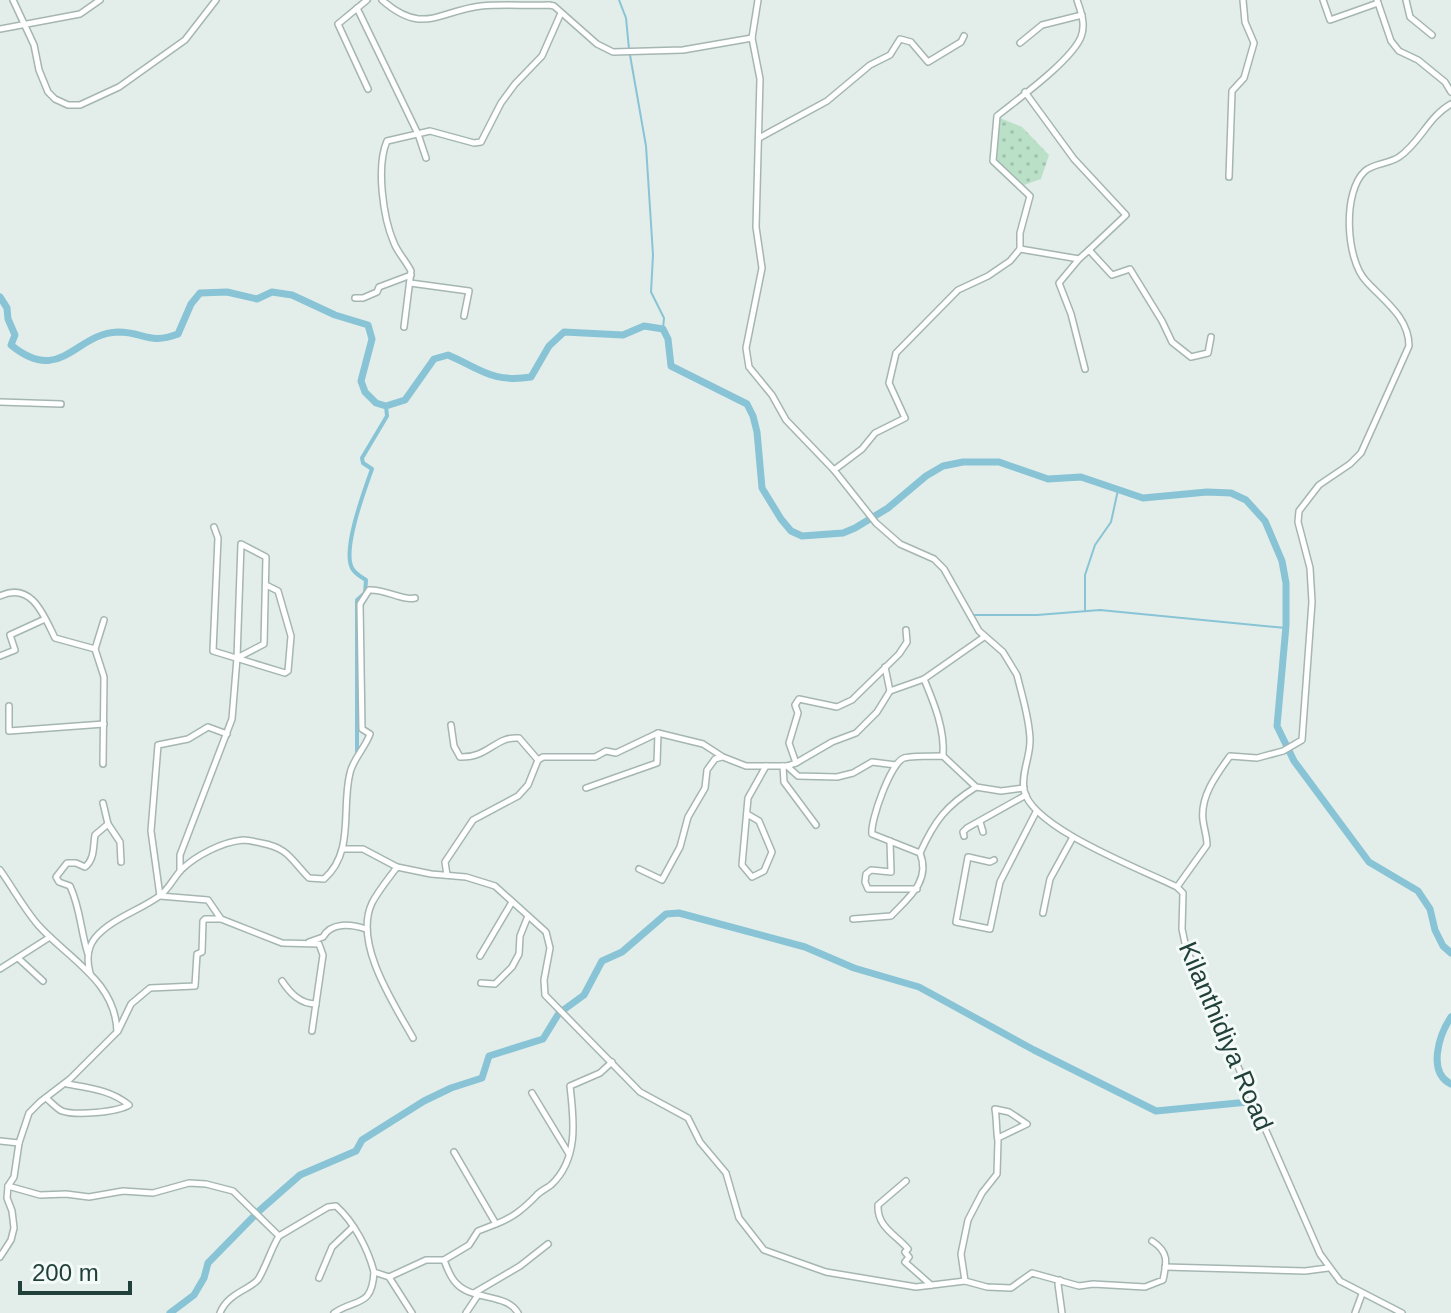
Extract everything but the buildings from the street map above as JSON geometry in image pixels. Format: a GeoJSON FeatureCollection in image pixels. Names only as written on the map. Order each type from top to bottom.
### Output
{"type":"FeatureCollection","features":[{"type":"Feature","properties":{"kind":"street"},"geometry":{"type":"LineString","coordinates":[[13,0],[34,45],[48,92],[68,105],[80,105],[119,87],[185,40],[216,0]]}},
{"type":"Feature","properties":{"kind":"street"},"geometry":{"type":"LineString","coordinates":[[0,29],[80,14],[100,0]]}},
{"type":"Feature","properties":{"kind":"street"},"geometry":{"type":"LineString","coordinates":[[367,0],[338,24],[368,89]]}},
{"type":"Feature","properties":{"kind":"street"},"geometry":{"type":"LineString","coordinates":[[382,0],[412,18],[427,20],[480,6],[549,5],[597,44],[613,52],[683,50],[752,38]]}},
{"type":"Feature","properties":{"kind":"street"},"geometry":{"type":"LineString","coordinates":[[758,0],[752,38],[760,79],[756,227],[762,268],[748,330],[746,359],[786,420],[834,470],[876,523],[900,544],[934,559],[944,569],[984,637],[1003,652],[1017,675],[1030,740],[1024,788],[1036,812],[1073,837],[1177,887],[1207,845],[1202,818],[1204,804],[1209,789],[1230,756],[1253,759],[1283,751],[1302,740],[1312,602],[1310,568],[1298,522],[1299,511],[1319,485],[1361,453],[1409,346],[1407,331],[1392,306],[1357,268],[1349,220],[1350,198],[1365,172],[1401,156],[1431,119],[1451,104]]}},
{"type":"Feature","properties":{"kind":"street"},"geometry":{"type":"LineString","coordinates":[[834,470],[862,449],[875,433],[905,418],[889,383],[896,353],[958,290],[988,276],[1010,261],[1020,249],[1020,233],[1030,196],[993,161],[997,116],[1070,54],[1081,36],[1082,15],[1077,0]]}},
{"type":"Feature","properties":{"kind":"street"},"geometry":{"type":"LineString","coordinates":[[1229,177],[1232,91],[1244,78],[1254,43],[1245,22],[1243,0]]}},
{"type":"Feature","properties":{"kind":"street"},"geometry":{"type":"LineString","coordinates":[[1323,0],[1330,20],[1377,1],[1391,41],[1399,51],[1418,60],[1445,82],[1451,92]]}},
{"type":"Feature","properties":{"kind":"street"},"geometry":{"type":"LineString","coordinates":[[1406,0],[1410,17],[1432,35]]}},
{"type":"Feature","properties":{"kind":"street"},"geometry":{"type":"LineString","coordinates":[[357,8],[418,134],[426,158]]}},
{"type":"Feature","properties":{"kind":"street"},"geometry":{"type":"LineString","coordinates":[[404,327],[411,271],[391,234],[382,186],[383,151],[390,139],[430,131],[474,143],[481,142],[501,103],[542,56],[561,13]]}},
{"type":"Feature","properties":{"kind":"street"},"geometry":{"type":"LineString","coordinates":[[1020,43],[1042,25],[1082,15]]}},
{"type":"Feature","properties":{"kind":"street"},"geometry":{"type":"LineString","coordinates":[[758,139],[827,101],[870,65],[890,55],[900,39],[911,42],[928,62],[961,42],[964,36]]}},
{"type":"Feature","properties":{"kind":"street"},"geometry":{"type":"LineString","coordinates":[[1025,92],[1059,141],[1126,215],[1079,259],[1059,283],[1071,314],[1085,369]]}},
{"type":"Feature","properties":{"kind":"street"},"geometry":{"type":"LineString","coordinates":[[1020,249],[1079,259]]}},
{"type":"Feature","properties":{"kind":"street"},"geometry":{"type":"LineString","coordinates":[[1089,250],[1112,275],[1130,269],[1172,342],[1191,357],[1208,353],[1211,337]]}},
{"type":"Feature","properties":{"kind":"street"},"geometry":{"type":"LineString","coordinates":[[355,298],[363,298],[377,292],[379,287],[411,275]]}},
{"type":"Feature","properties":{"kind":"street"},"geometry":{"type":"LineString","coordinates":[[410,283],[469,291],[464,316]]}},
{"type":"Feature","properties":{"kind":"street"},"geometry":{"type":"LineString","coordinates":[[0,402],[61,404]]}},
{"type":"Feature","properties":{"kind":"street"},"geometry":{"type":"LineString","coordinates":[[214,527],[218,538],[213,651],[285,673],[288,671],[291,636],[278,591],[266,585]]}},
{"type":"Feature","properties":{"kind":"street"},"geometry":{"type":"LineString","coordinates":[[180,871],[180,855],[232,719],[241,544],[266,557],[264,644],[237,658]]}},
{"type":"Feature","properties":{"kind":"street"},"geometry":{"type":"LineString","coordinates":[[88,955],[94,939],[160,896],[173,884],[180,871],[206,852],[243,840],[276,846],[288,852],[309,878],[324,879],[333,871],[344,849],[345,793],[351,768],[370,734],[362,729],[360,604],[369,590],[381,589],[409,600],[415,598]]}},
{"type":"Feature","properties":{"kind":"street"},"geometry":{"type":"LineString","coordinates":[[0,596],[24,593],[38,603],[55,638],[95,649]]}},
{"type":"Feature","properties":{"kind":"street"},"geometry":{"type":"LineString","coordinates":[[0,656],[15,650],[10,635],[45,619]]}},
{"type":"Feature","properties":{"kind":"street"},"geometry":{"type":"LineString","coordinates":[[103,764],[104,677],[95,649],[104,620]]}},
{"type":"Feature","properties":{"kind":"street"},"geometry":{"type":"LineString","coordinates":[[796,763],[789,743],[798,713],[795,705],[799,699],[837,707],[852,700],[907,642],[906,630]]}},
{"type":"Feature","properties":{"kind":"street"},"geometry":{"type":"LineString","coordinates":[[538,760],[552,756],[595,757],[606,751],[616,753],[658,733],[703,744],[723,757],[746,766],[796,763],[832,742],[856,733],[877,712],[890,691],[924,679],[984,637]]}},
{"type":"Feature","properties":{"kind":"street"},"geometry":{"type":"LineString","coordinates":[[885,667],[890,691]]}},
{"type":"Feature","properties":{"kind":"street"},"geometry":{"type":"LineString","coordinates":[[924,679],[938,713],[943,756]]}},
{"type":"Feature","properties":{"kind":"street"},"geometry":{"type":"LineString","coordinates":[[9,706],[9,731],[104,724]]}},
{"type":"Feature","properties":{"kind":"street"},"geometry":{"type":"LineString","coordinates":[[451,725],[454,746],[460,757],[481,755],[509,737],[519,738],[538,760]]}},
{"type":"Feature","properties":{"kind":"street"},"geometry":{"type":"LineString","coordinates":[[160,896],[151,831],[158,745],[188,739],[208,727],[227,734]]}},
{"type":"Feature","properties":{"kind":"street"},"geometry":{"type":"LineString","coordinates":[[586,788],[657,763],[658,733]]}},
{"type":"Feature","properties":{"kind":"street"},"geometry":{"type":"LineString","coordinates":[[853,919],[891,916],[921,884],[924,862],[920,853],[872,834],[871,828],[876,807],[896,765],[904,758],[943,756],[976,787],[1001,791],[1024,788]]}},
{"type":"Feature","properties":{"kind":"street"},"geometry":{"type":"LineString","coordinates":[[639,869],[662,880],[680,847],[688,817],[705,788],[707,770],[715,759],[723,757]]}},
{"type":"Feature","properties":{"kind":"street"},"geometry":{"type":"LineString","coordinates":[[447,875],[445,862],[473,820],[518,796],[528,785],[538,760]]}},
{"type":"Feature","properties":{"kind":"street"},"geometry":{"type":"LineString","coordinates":[[785,766],[798,776],[837,777],[853,773],[872,762],[896,765]]}},
{"type":"Feature","properties":{"kind":"street"},"geometry":{"type":"LineString","coordinates":[[747,814],[759,821],[772,852],[764,871],[752,877],[742,865],[748,798],[766,766]]}},
{"type":"Feature","properties":{"kind":"street"},"geometry":{"type":"LineString","coordinates":[[785,766],[784,782],[816,825]]}},
{"type":"Feature","properties":{"kind":"street"},"geometry":{"type":"LineString","coordinates":[[920,853],[933,824],[951,803],[976,787]]}},
{"type":"Feature","properties":{"kind":"street"},"geometry":{"type":"LineString","coordinates":[[964,836],[967,828],[1026,795]]}},
{"type":"Feature","properties":{"kind":"street"},"geometry":{"type":"LineString","coordinates":[[103,803],[108,824],[120,842],[121,862]]}},
{"type":"Feature","properties":{"kind":"street"},"geometry":{"type":"LineString","coordinates":[[994,860],[990,862],[968,857],[956,922],[990,929],[1000,882],[1036,812]]}},
{"type":"Feature","properties":{"kind":"street"},"geometry":{"type":"LineString","coordinates":[[980,822],[983,832]]}},
{"type":"Feature","properties":{"kind":"street"},"geometry":{"type":"LineString","coordinates":[[90,973],[81,933],[80,909],[70,886],[59,882],[56,877],[67,863],[88,865],[94,852],[95,835],[108,824]]}},
{"type":"Feature","properties":{"kind":"street"},"geometry":{"type":"LineString","coordinates":[[1043,913],[1050,879],[1073,837]]}},
{"type":"Feature","properties":{"kind":"street"},"geometry":{"type":"LineString","coordinates":[[890,841],[891,872],[871,870],[866,874],[868,889],[917,889]]}},
{"type":"Feature","properties":{"kind":"street"},"geometry":{"type":"LineString","coordinates":[[344,849],[363,849],[397,867],[466,877],[495,886],[546,932],[550,948],[544,980],[545,995],[640,1092],[688,1118],[700,1142],[726,1173],[739,1218],[764,1250],[826,1272],[916,1287],[965,1281],[987,1287],[1011,1288],[1032,1273],[1079,1286],[1145,1287],[1163,1280],[1165,1267],[1166,1255],[1152,1241]]}},
{"type":"Feature","properties":{"kind":"street"},"geometry":{"type":"LineString","coordinates":[[397,867],[371,904],[366,929],[375,963],[413,1038]]}},
{"type":"Feature","properties":{"kind":"street"},"geometry":{"type":"LineString","coordinates":[[0,870],[36,922],[90,973],[113,1003],[117,1032]]}},
{"type":"Feature","properties":{"kind":"street","name":"Kilanthidiya Road"},"geometry":{"type":"LineString","coordinates":[[1177,887],[1184,897],[1182,929],[1186,948],[1292,1193],[1329,1268],[1340,1281],[1402,1313]]}},
{"type":"Feature","properties":{"kind":"street"},"geometry":{"type":"LineString","coordinates":[[160,896],[208,900],[221,919]]}},
{"type":"Feature","properties":{"kind":"street"},"geometry":{"type":"LineString","coordinates":[[480,956],[512,902]]}},
{"type":"Feature","properties":{"kind":"street"},"geometry":{"type":"LineString","coordinates":[[481,983],[495,984],[512,967],[519,954],[520,936],[528,916]]}},
{"type":"Feature","properties":{"kind":"street"},"geometry":{"type":"LineString","coordinates":[[0,1257],[11,1240],[14,1228],[7,1198],[8,1186],[14,1177],[19,1143],[29,1113],[66,1084],[117,1032],[131,1004],[150,988],[195,986],[197,954],[202,952],[205,919],[221,919],[282,943],[319,944],[323,955],[312,1031]]}},
{"type":"Feature","properties":{"kind":"street"},"geometry":{"type":"LineString","coordinates":[[305,945],[323,937],[326,931],[333,928],[350,924],[366,929]]}},
{"type":"Feature","properties":{"kind":"street"},"geometry":{"type":"LineString","coordinates":[[0,969],[50,937]]}},
{"type":"Feature","properties":{"kind":"street"},"geometry":{"type":"LineString","coordinates":[[18,958],[43,981]]}},
{"type":"Feature","properties":{"kind":"street"},"geometry":{"type":"LineString","coordinates":[[282,981],[297,998],[308,1004],[316,1004]]}},
{"type":"Feature","properties":{"kind":"street"},"geometry":{"type":"LineString","coordinates":[[389,1277],[426,1260],[444,1260],[469,1245],[478,1231],[522,1210],[551,1185],[567,1163],[575,1132],[570,1086],[591,1079],[612,1062]]}},
{"type":"Feature","properties":{"kind":"street"},"geometry":{"type":"LineString","coordinates":[[46,1098],[62,1110],[70,1111],[117,1111],[129,1105],[105,1091],[66,1084]]}},
{"type":"Feature","properties":{"kind":"street"},"geometry":{"type":"LineString","coordinates":[[532,1093],[570,1155]]}},
{"type":"Feature","properties":{"kind":"street"},"geometry":{"type":"LineString","coordinates":[[965,1281],[962,1248],[967,1237],[968,1220],[982,1193],[997,1174],[995,1109],[1009,1112],[1027,1124],[998,1138]]}},
{"type":"Feature","properties":{"kind":"street"},"geometry":{"type":"LineString","coordinates":[[0,1141],[19,1143]]}},
{"type":"Feature","properties":{"kind":"street"},"geometry":{"type":"LineString","coordinates":[[454,1152],[496,1224]]}},
{"type":"Feature","properties":{"kind":"street"},"geometry":{"type":"LineString","coordinates":[[906,1181],[876,1210],[886,1229],[908,1249],[905,1252],[909,1257],[905,1262],[931,1285]]}},
{"type":"Feature","properties":{"kind":"street"},"geometry":{"type":"LineString","coordinates":[[8,1186],[40,1195],[89,1197],[123,1191],[153,1193],[189,1183],[206,1184],[233,1191],[279,1236]]}},
{"type":"Feature","properties":{"kind":"street"},"geometry":{"type":"LineString","coordinates":[[220,1313],[236,1294],[259,1279],[279,1236],[328,1207],[336,1206],[353,1227],[374,1272],[373,1287],[366,1298],[334,1313]]}},
{"type":"Feature","properties":{"kind":"street"},"geometry":{"type":"LineString","coordinates":[[319,1278],[332,1247],[353,1227]]}},
{"type":"Feature","properties":{"kind":"street"},"geometry":{"type":"LineString","coordinates":[[466,1313],[476,1294],[548,1244]]}},
{"type":"Feature","properties":{"kind":"street"},"geometry":{"type":"LineString","coordinates":[[444,1260],[456,1284],[476,1294],[509,1303],[518,1313]]}},
{"type":"Feature","properties":{"kind":"street"},"geometry":{"type":"LineString","coordinates":[[1165,1267],[1305,1271],[1329,1268]]}},
{"type":"Feature","properties":{"kind":"street"},"geometry":{"type":"LineString","coordinates":[[374,1272],[389,1277],[412,1313]]}},
{"type":"Feature","properties":{"kind":"street"},"geometry":{"type":"LineString","coordinates":[[1060,1280],[1062,1313]]}},
{"type":"Feature","properties":{"kind":"street"},"geometry":{"type":"LineString","coordinates":[[1348,1313],[1356,1311],[1362,1294]]}},
{"type":"Feature","properties":{"kind":"green space"},"geometry":{"type":"Polygon","coordinates":[[[1000,118],[1022,127],[1049,155],[1041,179],[1024,185],[996,161],[1000,118]]]}},
{"type":"Feature","properties":{"kind":"waterway"},"geometry":{"type":"LineString","coordinates":[[619,0],[626,18],[629,49]]}},
{"type":"Feature","properties":{"kind":"waterway"},"geometry":{"type":"LineString","coordinates":[[630,55],[646,146],[653,255],[651,292],[664,318],[663,329]]}},
{"type":"Feature","properties":{"kind":"waterway"},"geometry":{"type":"LineString","coordinates":[[0,297],[7,308],[15,335],[11,345],[28,356],[43,360],[55,359],[90,340],[118,332],[160,338],[178,334],[191,304],[200,293],[227,292],[257,299],[272,292],[292,295],[335,315],[368,325],[372,339],[361,381],[365,392],[376,403],[386,406],[405,400],[434,359],[448,355],[496,376],[531,377],[549,346],[564,332],[623,335],[644,326],[663,329],[668,339],[671,366],[747,404],[757,432],[762,488],[781,519],[791,531],[802,536],[843,533],[855,528],[888,508],[926,476],[943,466],[963,462],[999,462],[1048,479],[1081,477],[1143,498],[1231,493],[1246,500],[1265,521],[1282,561],[1286,583],[1286,626],[1277,726],[1294,761],[1369,862],[1418,891],[1430,909],[1443,946],[1451,953]]}},
{"type":"Feature","properties":{"kind":"waterway"},"geometry":{"type":"LineString","coordinates":[[357,752],[357,600],[365,593],[366,580],[352,568],[350,547],[372,469],[363,463],[362,458],[387,416],[386,406]]}},
{"type":"Feature","properties":{"kind":"waterway"},"geometry":{"type":"LineString","coordinates":[[1085,610],[1085,575],[1095,545],[1111,522],[1118,490]]}},
{"type":"Feature","properties":{"kind":"waterway"},"geometry":{"type":"LineString","coordinates":[[974,615],[1037,615],[1100,610],[1286,628]]}},
{"type":"Feature","properties":{"kind":"waterway"},"geometry":{"type":"LineString","coordinates":[[562,1011],[584,995],[602,961],[622,952],[666,914],[679,913],[805,947],[854,968],[919,987],[1034,1050],[1156,1111],[1248,1102]]}},
{"type":"Feature","properties":{"kind":"waterway"},"geometry":{"type":"LineString","coordinates":[[259,1211],[300,1175],[356,1151],[362,1140],[424,1101],[482,1078],[489,1056],[543,1039],[559,1013]]}},
{"type":"Feature","properties":{"kind":"waterway"},"geometry":{"type":"LineString","coordinates":[[1451,1017],[1439,1043],[1437,1062],[1439,1071],[1451,1084]]}},
{"type":"Feature","properties":{"kind":"waterway"},"geometry":{"type":"LineString","coordinates":[[170,1313],[194,1295],[208,1263],[255,1215]]}}]}
